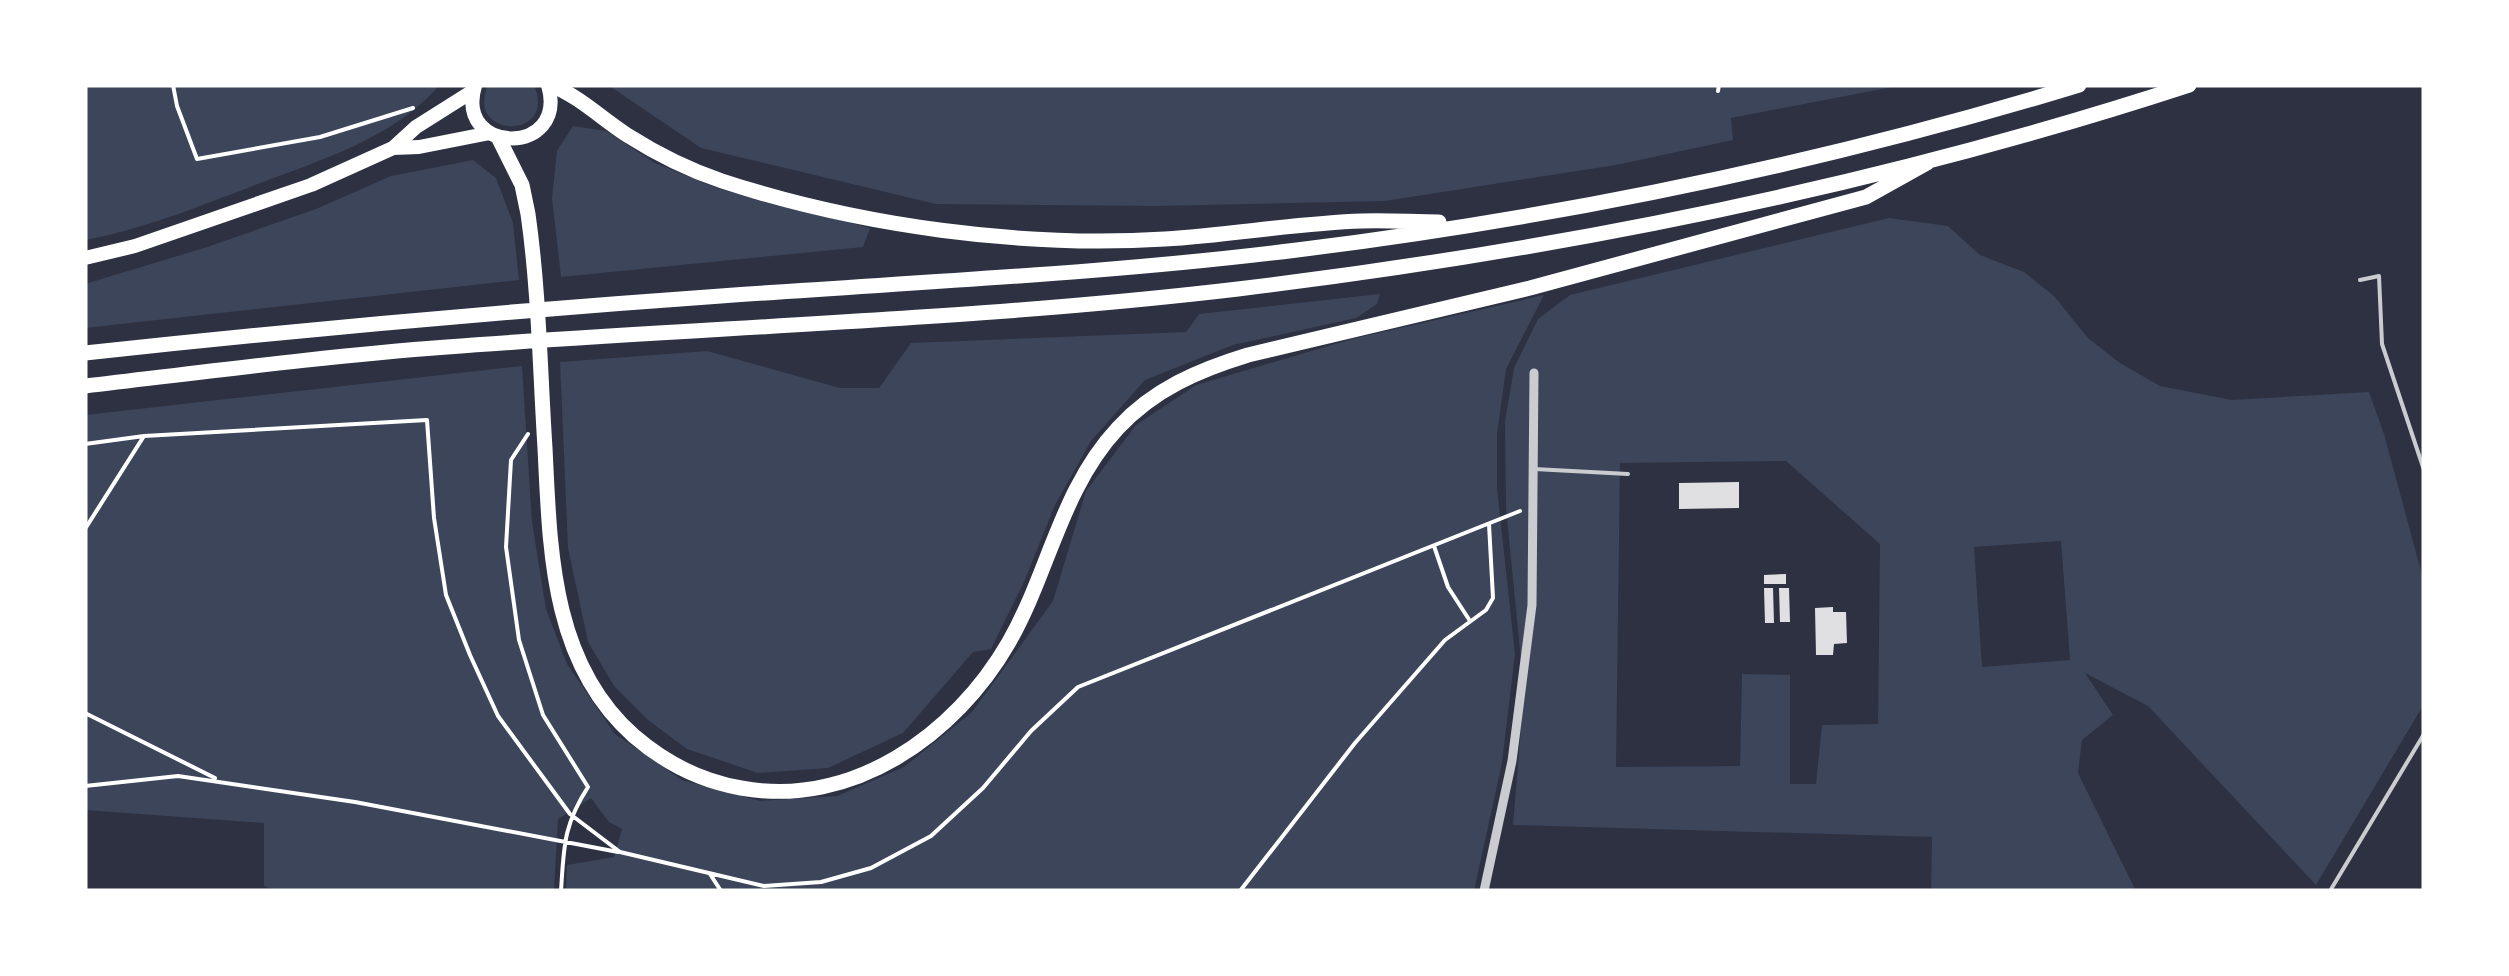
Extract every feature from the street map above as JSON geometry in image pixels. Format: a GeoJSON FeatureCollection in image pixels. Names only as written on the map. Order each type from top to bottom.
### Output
{"type":"FeatureCollection","features":[{"type":"Feature","properties":{"kind":"highway"},"geometry":{"type":"LineString","coordinates":[[550,85],[574,95],[624,134],[668,159],[721,181],[830,212],[934,231],[1163,240],[1364,220],[1484,224]]}},
{"type":"Feature","properties":{"kind":"highway"},"geometry":{"type":"LineString","coordinates":[[85,353],[501,311],[1140,266],[1296,250],[1484,224],[1780,166],[1982,115],[2079,85]]}},
{"type":"Feature","properties":{"kind":"highway"},"geometry":{"type":"LineString","coordinates":[[85,386],[440,347],[1051,306],[1234,289],[1414,266],[1752,205],[1927,163],[2189,85]]}},
{"type":"Feature","properties":{"kind":"highway"},"geometry":{"type":"LineString","coordinates":[[494,135],[522,185],[530,232],[538,426],[550,544],[566,630],[589,682],[604,704],[622,726],[667,762],[701,777],[771,792],[841,784],[883,768],[921,741],[964,702],[1009,642],[1082,475],[1119,426],[1173,384],[1204,368],[1248,355],[1530,288],[1866,197],[1927,163]]}},
{"type":"Feature","properties":{"kind":"main road"},"geometry":{"type":"LineString","coordinates":[[393,148],[494,135],[521,139],[541,127],[550,106],[550,85]]}},
{"type":"Feature","properties":{"kind":"main road"},"geometry":{"type":"LineString","coordinates":[[474,88],[474,114],[494,135]]}},
{"type":"Feature","properties":{"kind":"main road"},"geometry":{"type":"LineString","coordinates":[[85,258],[135,246],[312,185],[393,148],[416,127],[474,88]]}},
{"type":"Feature","properties":{"kind":"street"},"geometry":{"type":"LineString","coordinates":[[1484,891],[1512,761],[1532,605],[1534,373]]}},
{"type":"Feature","properties":{"kind":"lane"},"geometry":{"type":"LineString","coordinates":[[2360,280],[2379,276],[2382,344],[2424,470]]}},
{"type":"Feature","properties":{"kind":"lane"},"geometry":{"type":"LineString","coordinates":[[1534,469],[1628,474]]}},
{"type":"Feature","properties":{"kind":"lane"},"geometry":{"type":"LineString","coordinates":[[2330,891],[2424,734]]}},
{"type":"Feature","properties":{"kind":"path"},"geometry":{"type":"LineString","coordinates":[[173,85],[176,106],[197,159],[320,136],[415,107]]}},
{"type":"Feature","properties":{"kind":"path"},"geometry":{"type":"LineString","coordinates":[[85,444],[144,436],[427,420],[434,518],[446,595],[498,716],[570,814],[620,852]]}},
{"type":"Feature","properties":{"kind":"path"},"geometry":{"type":"LineString","coordinates":[[538,426],[511,460],[506,547],[519,640],[543,716],[588,787],[570,814],[561,891]]}},
{"type":"Feature","properties":{"kind":"path"},"geometry":{"type":"LineString","coordinates":[[85,529],[144,436]]}},
{"type":"Feature","properties":{"kind":"path"},"geometry":{"type":"LineString","coordinates":[[85,786],[178,776],[222,781],[564,840],[764,886],[821,882],[871,868],[931,836],[983,788],[1030,731],[1078,687],[1534,505]]}},
{"type":"Feature","properties":{"kind":"path"},"geometry":{"type":"LineString","coordinates":[[1240,891],[1355,742],[1445,640],[1486,610],[1494,598],[1489,524]]}},
{"type":"Feature","properties":{"kind":"path"},"geometry":{"type":"LineString","coordinates":[[1434,546],[1448,587],[1470,621]]}},
{"type":"Feature","properties":{"kind":"path"},"geometry":{"type":"LineString","coordinates":[[85,713],[222,781]]}},
{"type":"Feature","properties":{"kind":"path"},"geometry":{"type":"LineString","coordinates":[[709,872],[721,891]]}},
{"type":"Feature","properties":{"kind":"shaded area"},"geometry":{"type":"Polygon","coordinates":[[[85,85],[440,85],[400,120],[329,157],[170,217],[85,240],[85,85]]]}},
{"type":"Feature","properties":{"kind":"shaded area"},"geometry":{"type":"Polygon","coordinates":[[[488,85],[534,85],[538,103],[534,116],[524,124],[498,123],[488,116],[484,103],[488,85]]]}},
{"type":"Feature","properties":{"kind":"shaded area"},"geometry":{"type":"Polygon","coordinates":[[[608,85],[1903,85],[1731,118],[1733,140],[1616,165],[1385,201],[1157,206],[936,204],[701,148],[608,85]]]}},
{"type":"Feature","properties":{"kind":"shaded area"},"geometry":{"type":"Polygon","coordinates":[[[573,126],[606,131],[655,163],[717,188],[870,228],[863,247],[561,277],[552,198],[557,151],[573,126]]]}},
{"type":"Feature","properties":{"kind":"shaded area"},"geometry":{"type":"Polygon","coordinates":[[[473,160],[496,178],[513,223],[519,280],[85,328],[85,284],[316,209],[391,176],[473,160]]]}},
{"type":"Feature","properties":{"kind":"shaded area"},"geometry":{"type":"Polygon","coordinates":[[[1889,218],[1948,226],[1980,255],[2024,272],[2054,296],[2088,338],[2120,363],[2160,386],[2232,400],[2369,392],[2424,582],[2424,704],[2316,885],[2148,706],[2085,673],[2113,715],[2082,740],[2078,773],[2136,891],[1931,891],[1932,837],[1513,825],[1524,691],[1506,508],[1505,421],[1514,368],[1538,319],[1570,295],[1889,218]],[[1786,461],[1620,463],[1616,767],[1740,766],[1742,674],[1790,675],[1790,784],[1816,784],[1822,725],[1878,724],[1880,544],[1786,461]],[[2061,541],[1974,547],[1982,667],[2070,660],[2061,541]]]}},
{"type":"Feature","properties":{"kind":"shaded area"},"geometry":{"type":"Polygon","coordinates":[[[1380,294],[1377,304],[1356,318],[1233,345],[1145,380],[1091,441],[1055,505],[991,649],[973,652],[903,733],[828,768],[758,773],[687,749],[648,720],[614,686],[588,642],[568,548],[560,362],[707,351],[840,388],[879,388],[911,343],[1186,332],[1199,314],[1380,294]]]}},
{"type":"Feature","properties":{"kind":"shaded area"},"geometry":{"type":"Polygon","coordinates":[[[1544,295],[1506,369],[1497,434],[1497,488],[1515,654],[1502,763],[1474,891],[566,891],[567,865],[614,857],[622,829],[609,822],[591,798],[558,819],[554,891],[278,891],[264,886],[264,823],[85,810],[85,415],[522,366],[532,522],[546,609],[567,664],[615,734],[682,780],[760,801],[837,796],[904,767],[972,712],[1053,601],[1086,491],[1136,425],[1196,385],[1352,339],[1544,295]]]}},
{"type":"Feature","properties":{"kind":"building"},"geometry":{"type":"Polygon","coordinates":[[[1739,482],[1739,508],[1679,509],[1679,483],[1739,482]]]}},
{"type":"Feature","properties":{"kind":"building"},"geometry":{"type":"Polygon","coordinates":[[[1786,574],[1786,584],[1764,584],[1764,575],[1786,574]]]}},
{"type":"Feature","properties":{"kind":"building"},"geometry":{"type":"Polygon","coordinates":[[[1764,588],[1773,588],[1774,623],[1765,623],[1764,588]]]}},
{"type":"Feature","properties":{"kind":"building"},"geometry":{"type":"Polygon","coordinates":[[[1779,588],[1789,588],[1790,622],[1780,622],[1779,588]]]}},
{"type":"Feature","properties":{"kind":"building"},"geometry":{"type":"Polygon","coordinates":[[[1833,607],[1833,612],[1846,612],[1847,643],[1834,644],[1833,655],[1816,655],[1815,608],[1833,607]]]}}]}
